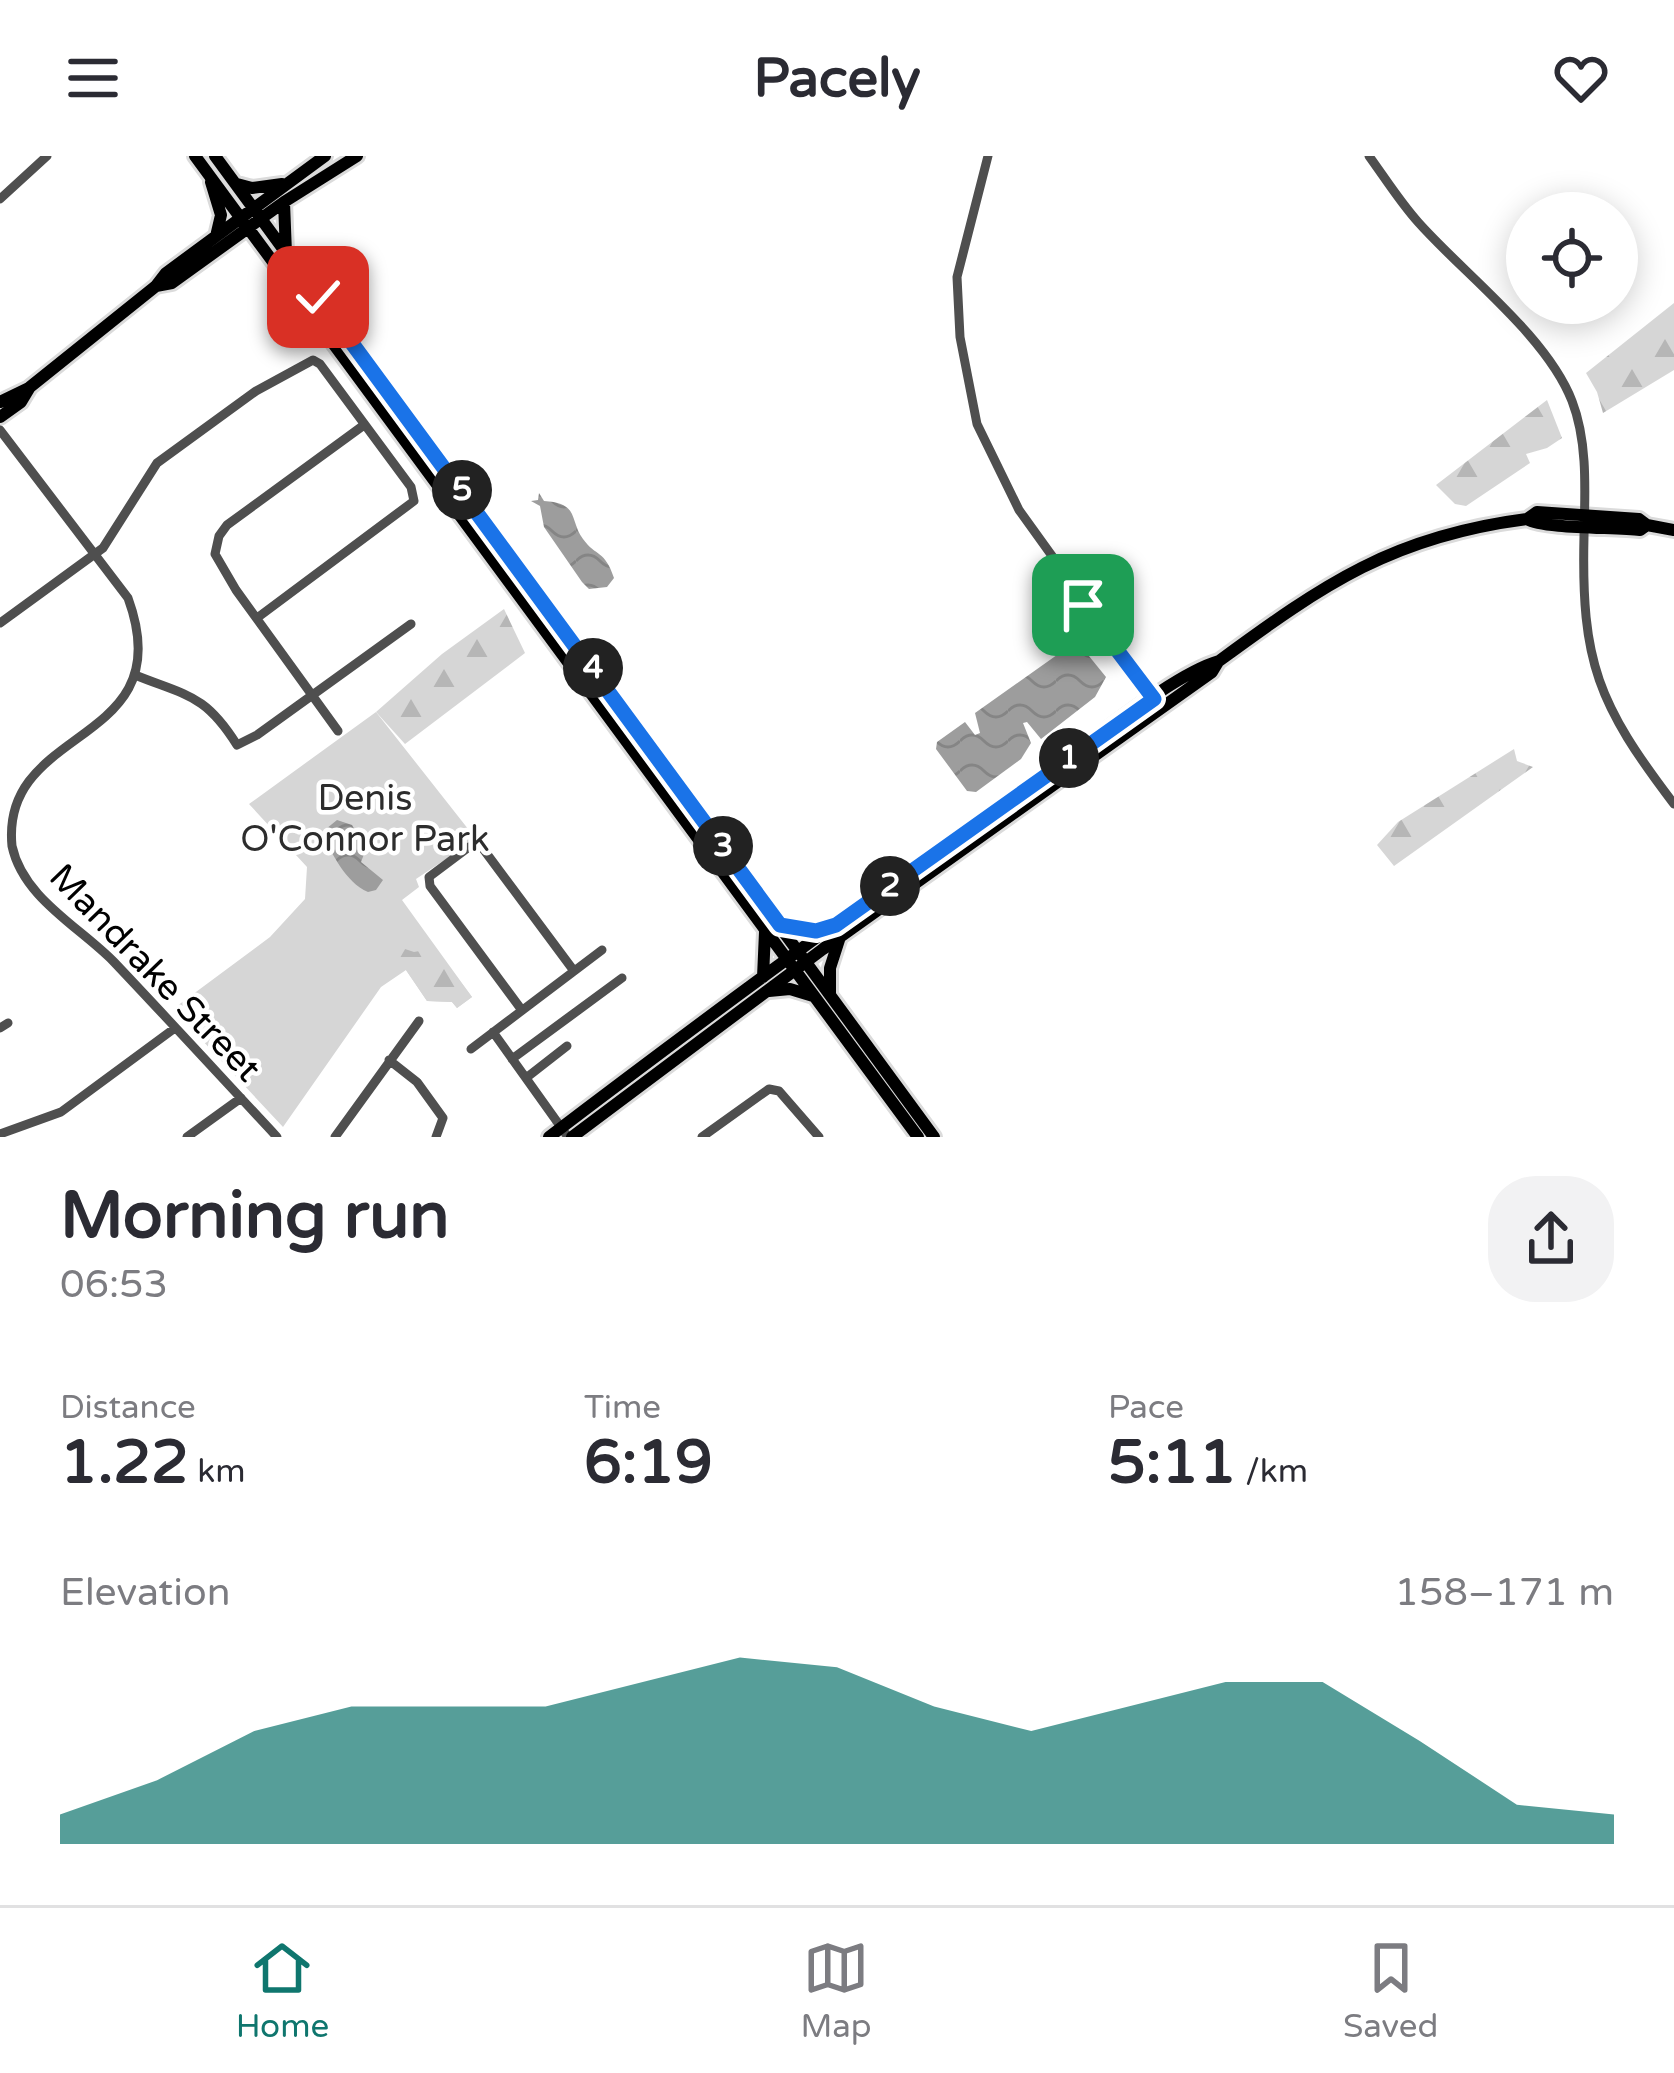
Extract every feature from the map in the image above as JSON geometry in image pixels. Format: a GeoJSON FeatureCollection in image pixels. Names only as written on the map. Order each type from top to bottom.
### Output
{"type":"FeatureCollection","features":[{"type":"Feature","properties":{"kind":"main road"},"geometry":{"type":"LineString","coordinates":[[195,156],[917,1137]]}},
{"type":"Feature","properties":{"kind":"main road"},"geometry":{"type":"LineString","coordinates":[[215,156],[934,1137]]}},
{"type":"Feature","properties":{"kind":"main road"},"geometry":{"type":"LineString","coordinates":[[257,214],[288,182],[325,156]]}},
{"type":"Feature","properties":{"kind":"main road"},"geometry":{"type":"LineString","coordinates":[[0,402],[30,387],[157,286],[172,284],[257,214],[357,156]]}},
{"type":"Feature","properties":{"kind":"main road"},"geometry":{"type":"LineString","coordinates":[[209,175],[220,215],[215,244]]}},
{"type":"Feature","properties":{"kind":"main road"},"geometry":{"type":"LineString","coordinates":[[235,184],[260,188],[288,182]]}},
{"type":"Feature","properties":{"kind":"main road"},"geometry":{"type":"LineString","coordinates":[[284,202],[286,254]]}},
{"type":"Feature","properties":{"kind":"main road"},"geometry":{"type":"LineString","coordinates":[[215,244],[268,255]]}},
{"type":"Feature","properties":{"kind":"main road"},"geometry":{"type":"LineString","coordinates":[[0,417],[21,402],[30,387]]}},
{"type":"Feature","properties":{"kind":"main road"},"geometry":{"type":"LineString","coordinates":[[562,1135],[838,930],[1315,591],[1387,555],[1441,536],[1527,520],[1537,512],[1584,519],[1639,519],[1674,530]]}},
{"type":"Feature","properties":{"kind":"main road"},"geometry":{"type":"LineString","coordinates":[[780,925],[838,930]]}},
{"type":"Feature","properties":{"kind":"main road"},"geometry":{"type":"LineString","coordinates":[[804,956],[823,949],[838,930]]}},
{"type":"Feature","properties":{"kind":"main road"},"geometry":{"type":"LineString","coordinates":[[830,994],[838,930]]}},
{"type":"Feature","properties":{"kind":"main road"},"geometry":{"type":"LineString","coordinates":[[765,931],[766,984]]}},
{"type":"Feature","properties":{"kind":"main road"},"geometry":{"type":"LineString","coordinates":[[766,984],[813,997]]}},
{"type":"Feature","properties":{"kind":"street"},"geometry":{"type":"LineString","coordinates":[[0,199],[47,156]]}},
{"type":"Feature","properties":{"kind":"street"},"geometry":{"type":"LineString","coordinates":[[988,156],[957,277],[960,338],[977,424],[1019,510],[1158,704]]}},
{"type":"Feature","properties":{"kind":"street"},"geometry":{"type":"LineString","coordinates":[[1369,156],[1417,221],[1493,297],[1560,377],[1580,423],[1583,599],[1589,658],[1614,717],[1674,804]]}},
{"type":"Feature","properties":{"kind":"street"},"geometry":{"type":"LineString","coordinates":[[0,623],[112,538],[157,463],[256,391],[305,362],[320,364],[411,487],[414,501],[257,618]]}},
{"type":"Feature","properties":{"kind":"street"},"geometry":{"type":"LineString","coordinates":[[338,731],[215,554],[227,525],[364,425]]}},
{"type":"Feature","properties":{"kind":"street"},"geometry":{"type":"LineString","coordinates":[[0,430],[128,598],[139,627],[135,675],[195,697],[209,707],[237,745],[411,624]]}},
{"type":"Feature","properties":{"kind":"street","name":"Mandrake Street"},"geometry":{"type":"LineString","coordinates":[[135,675],[115,706],[38,762],[23,779],[9,802],[12,848],[34,889],[110,958],[278,1137]]}},
{"type":"Feature","properties":{"kind":"street"},"geometry":{"type":"LineString","coordinates":[[521,1009],[430,886],[429,877],[469,847],[481,846],[574,971]]}},
{"type":"Feature","properties":{"kind":"street"},"geometry":{"type":"LineString","coordinates":[[471,1049],[602,950]]}},
{"type":"Feature","properties":{"kind":"street"},"geometry":{"type":"LineString","coordinates":[[512,1058],[622,978]]}},
{"type":"Feature","properties":{"kind":"street"},"geometry":{"type":"LineString","coordinates":[[335,1137],[419,1021]]}},
{"type":"Feature","properties":{"kind":"street"},"geometry":{"type":"LineString","coordinates":[[0,1134],[61,1112],[175,1028]]}},
{"type":"Feature","properties":{"kind":"street"},"geometry":{"type":"LineString","coordinates":[[493,1032],[562,1135]]}},
{"type":"Feature","properties":{"kind":"street"},"geometry":{"type":"LineString","coordinates":[[526,1078],[567,1046]]}},
{"type":"Feature","properties":{"kind":"street"},"geometry":{"type":"LineString","coordinates":[[389,1060],[418,1082],[443,1118],[436,1137]]}},
{"type":"Feature","properties":{"kind":"street"},"geometry":{"type":"LineString","coordinates":[[702,1137],[770,1089],[779,1091],[819,1137]]}},
{"type":"Feature","properties":{"kind":"street"},"geometry":{"type":"LineString","coordinates":[[188,1137],[241,1098]]}},
{"type":"Feature","properties":{"kind":"green space"},"geometry":{"type":"Polygon","coordinates":[[[1674,303],[1674,370],[1603,413],[1586,373],[1674,303]]]}},
{"type":"Feature","properties":{"kind":"green space"},"geometry":{"type":"Polygon","coordinates":[[[1547,400],[1562,438],[1526,454],[1530,463],[1466,506],[1455,504],[1436,485],[1547,400]]]}},
{"type":"Feature","properties":{"kind":"green space"},"geometry":{"type":"Polygon","coordinates":[[[504,609],[525,653],[405,744],[376,712],[442,654],[504,609]]]}},
{"type":"Feature","properties":{"kind":"green space","name":"Denis O'Connor Park"},"geometry":{"type":"Polygon","coordinates":[[[376,712],[476,839],[416,879],[419,887],[402,900],[472,997],[457,1008],[452,1002],[427,1001],[406,970],[381,987],[283,1127],[173,1009],[270,937],[305,899],[307,867],[249,804],[376,712]]]}},
{"type":"Feature","properties":{"kind":"green space"},"geometry":{"type":"Polygon","coordinates":[[[1514,749],[1517,761],[1533,767],[1394,866],[1377,845],[1398,822],[1514,749]]]}},
{"type":"Feature","properties":{"kind":"green space"},"geometry":{"type":"Polygon","coordinates":[[[399,947],[414,952],[435,948],[472,997],[457,1008],[452,1002],[427,1001],[393,951],[399,947]]]}},
{"type":"Feature","properties":{"kind":"water"},"geometry":{"type":"Polygon","coordinates":[[[539,493],[544,501],[568,509],[583,539],[604,558],[614,578],[607,587],[589,589],[582,582],[544,527],[540,506],[531,501],[538,500],[539,493]]]}},
{"type":"Feature","properties":{"kind":"water"},"geometry":{"type":"Polygon","coordinates":[[[1071,645],[1080,645],[1106,677],[1095,697],[1041,739],[1023,723],[1031,743],[1021,759],[976,792],[967,791],[936,749],[937,742],[965,722],[975,735],[980,733],[975,713],[1071,645]]]}},
{"type":"Feature","properties":{"kind":"water"},"geometry":{"type":"Polygon","coordinates":[[[337,820],[352,825],[366,849],[361,862],[383,880],[376,890],[368,892],[353,882],[330,850],[321,833],[337,820]]]}},
{"type":"Feature","properties":{"kind":"route"},"geometry":{"type":"LineString","coordinates":[[318,297],[780,925],[816,931],[836,925],[1154,699],[1083,605]]}}]}
